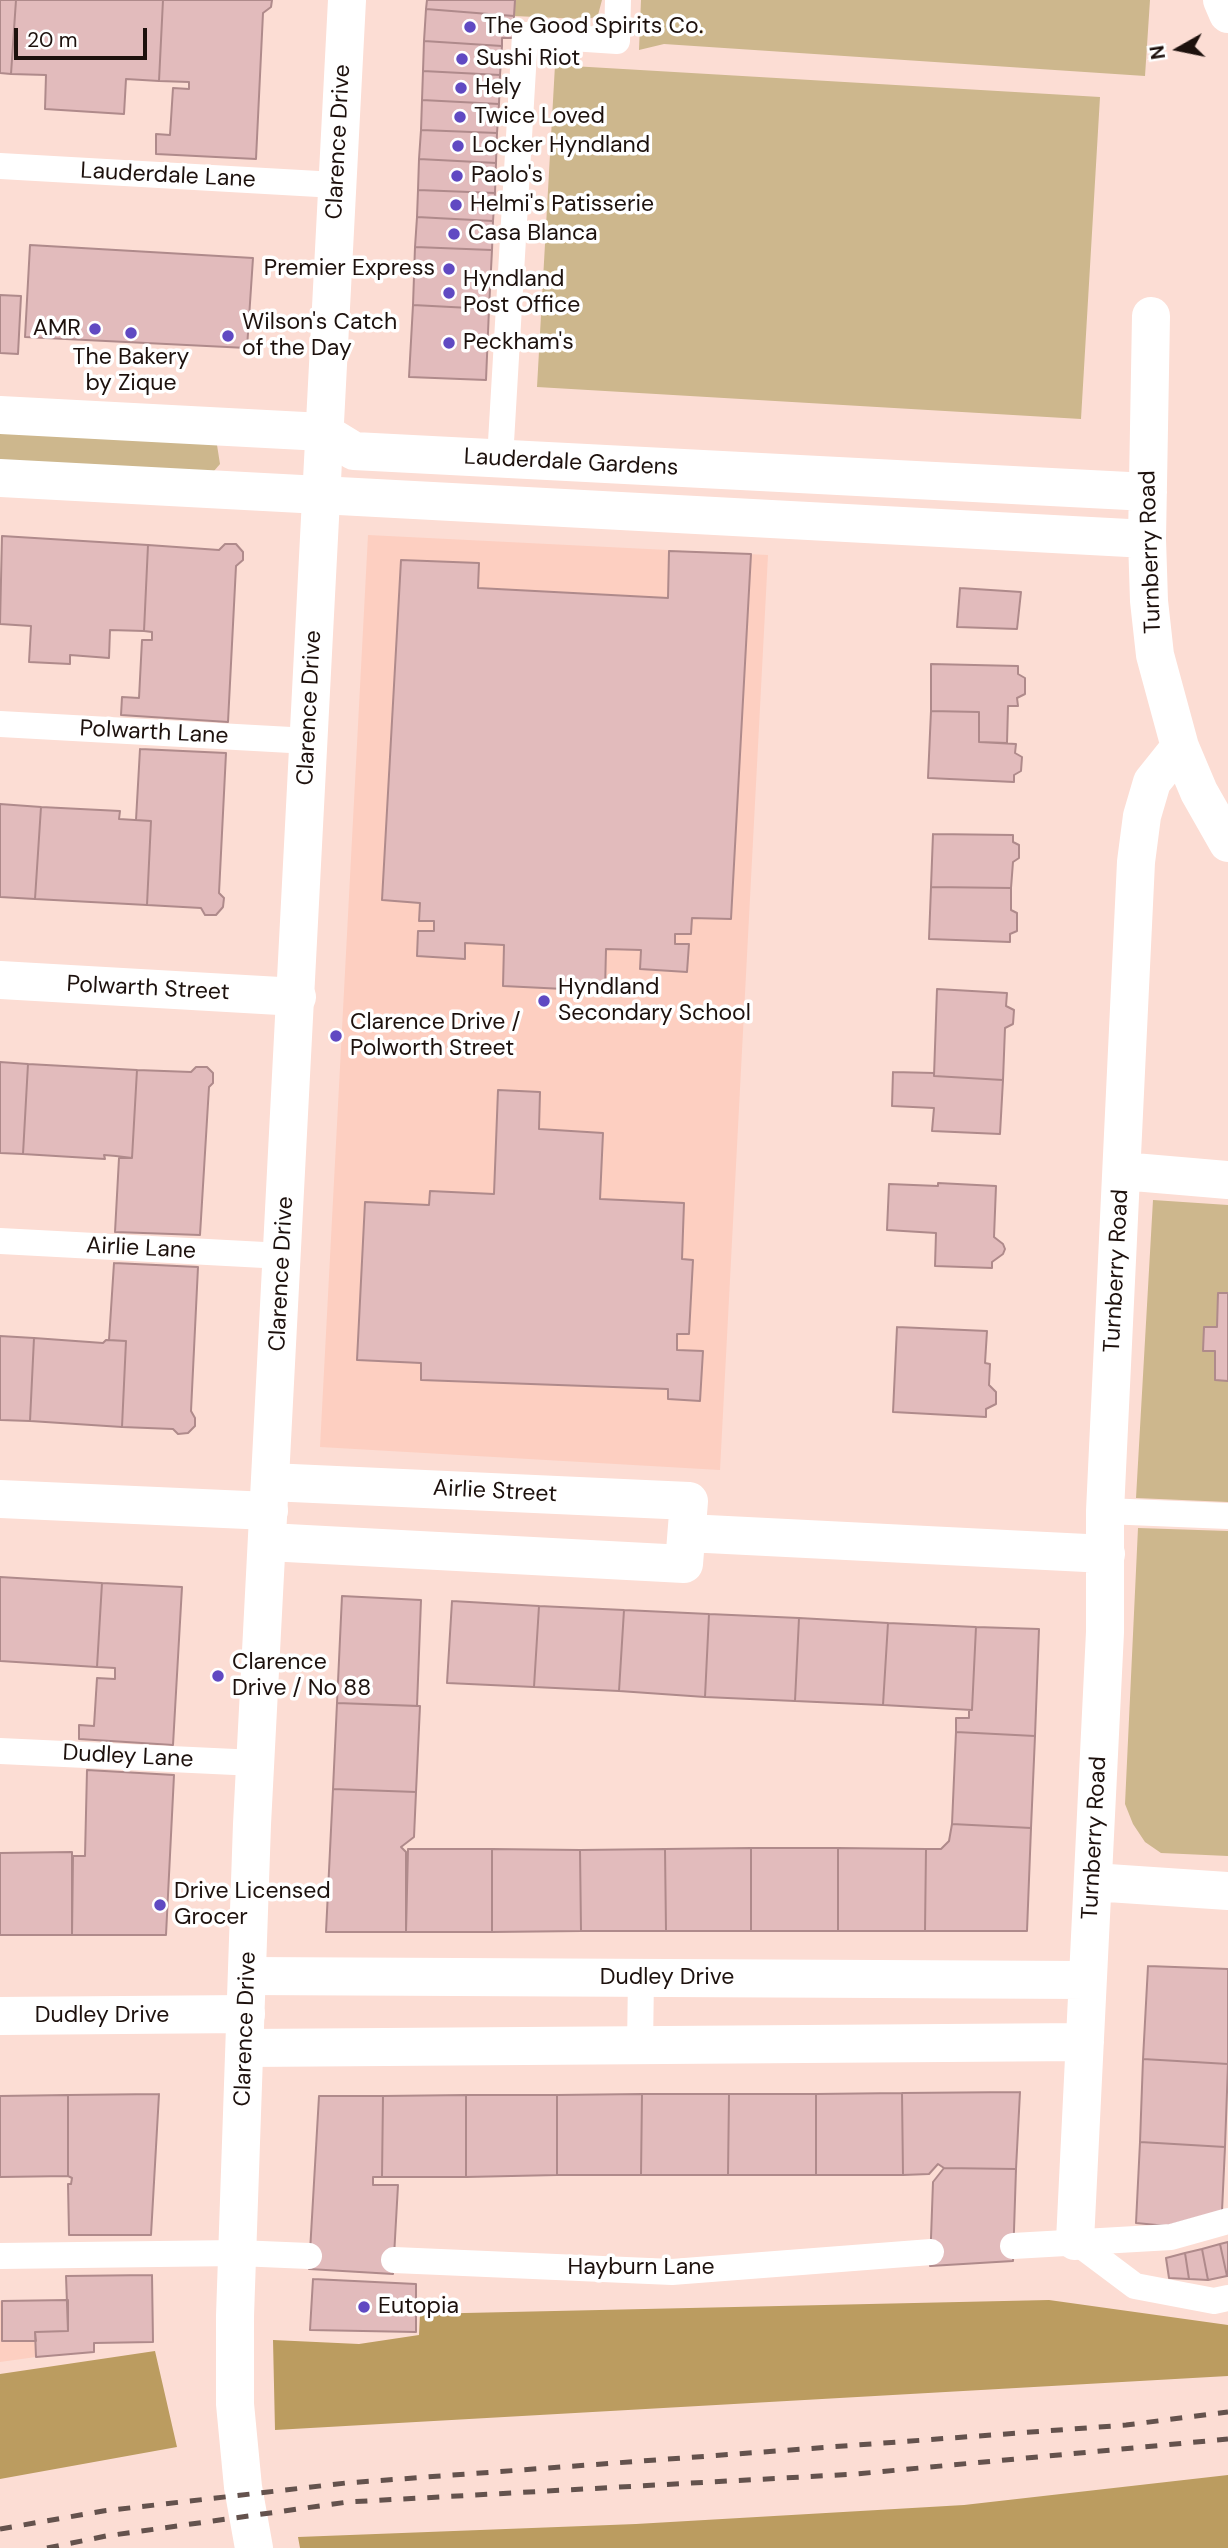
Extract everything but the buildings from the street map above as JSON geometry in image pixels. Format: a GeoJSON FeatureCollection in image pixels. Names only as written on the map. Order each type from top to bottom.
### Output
{"type":"FeatureCollection","features":[{"type":"Feature","properties":{"kind":"street","name":"Clarence Drive"},"geometry":{"type":"LineString","coordinates":[[254,2548],[243,2487],[235,2404],[235,2316],[247,1976],[323,432],[347,0]]}},
{"type":"Feature","properties":{"kind":"street"},"geometry":{"type":"LineString","coordinates":[[1222,0],[1228,14]]}},
{"type":"Feature","properties":{"kind":"street","name":"Turnberry Road"},"geometry":{"type":"LineString","coordinates":[[1075,2241],[1105,1632],[1105,1511],[1136,862],[1140,827],[1152,782],[1180,747],[1155,654],[1149,601],[1147,539],[1152,316]]}},
{"type":"Feature","properties":{"kind":"street","name":"Lauderdale Gardens"},"geometry":{"type":"LineString","coordinates":[[0,415],[323,432],[354,451],[1148,492]]}},
{"type":"Feature","properties":{"kind":"street","name":"Lauderdale Gardens"},"geometry":{"type":"LineString","coordinates":[[0,478],[1147,539]]}},
{"type":"Feature","properties":{"kind":"street"},"geometry":{"type":"LineString","coordinates":[[1180,747],[1199,792],[1228,843]]}},
{"type":"Feature","properties":{"kind":"street","name":"Polwarth Street"},"geometry":{"type":"LineString","coordinates":[[0,981],[297,997]]}},
{"type":"Feature","properties":{"kind":"street"},"geometry":{"type":"LineString","coordinates":[[1122,1171],[1228,1180]]}},
{"type":"Feature","properties":{"kind":"street","name":"Airlie Street"},"geometry":{"type":"LineString","coordinates":[[0,1499],[269,1512],[688,1501],[684,1564],[269,1512]]}},
{"type":"Feature","properties":{"kind":"street"},"geometry":{"type":"LineString","coordinates":[[687,1533],[1106,1555]]}},
{"type":"Feature","properties":{"kind":"street"},"geometry":{"type":"LineString","coordinates":[[1093,1882],[1228,1891]]}},
{"type":"Feature","properties":{"kind":"street","name":"Dudley Drive"},"geometry":{"type":"LineString","coordinates":[[247,1976],[1087,1980]]}},
{"type":"Feature","properties":{"kind":"street","name":"Dudley Drive"},"geometry":{"type":"LineString","coordinates":[[0,2016],[246,2031],[640,2046],[1085,2042]]}},
{"type":"Feature","properties":{"kind":"lane"},"geometry":{"type":"LineString","coordinates":[[500,459],[525,35],[617,41],[618,0]]}},
{"type":"Feature","properties":{"kind":"lane","name":"Lauderdale Lane"},"geometry":{"type":"LineString","coordinates":[[0,166],[336,185]]}},
{"type":"Feature","properties":{"kind":"lane","name":"Polwarth Lane"},"geometry":{"type":"LineString","coordinates":[[0,724],[309,741]]}},
{"type":"Feature","properties":{"kind":"lane","name":"Airlie Lane"},"geometry":{"type":"LineString","coordinates":[[0,1241],[283,1256]]}},
{"type":"Feature","properties":{"kind":"lane"},"geometry":{"type":"LineString","coordinates":[[1105,1511],[1228,1517]]}},
{"type":"Feature","properties":{"kind":"lane","name":"Dudley Lane"},"geometry":{"type":"LineString","coordinates":[[0,1751],[256,1763]]}},
{"type":"Feature","properties":{"kind":"lane"},"geometry":{"type":"LineString","coordinates":[[640,2046],[641,1978]]}},
{"type":"Feature","properties":{"kind":"lane"},"geometry":{"type":"LineString","coordinates":[[1013,2246],[1171,2237],[1228,2221]]}},
{"type":"Feature","properties":{"kind":"lane"},"geometry":{"type":"LineString","coordinates":[[1075,2241],[1135,2286],[1214,2301],[1228,2298]]}},
{"type":"Feature","properties":{"kind":"lane","name":"Hayburn Lane"},"geometry":{"type":"LineString","coordinates":[[394,2260],[672,2273],[931,2252]]}},
{"type":"Feature","properties":{"kind":"lane"},"geometry":{"type":"LineString","coordinates":[[0,2256],[238,2253],[309,2256]]}},
{"type":"Feature","properties":{"kind":"shaded area"},"geometry":{"type":"Polygon","coordinates":[[[515,0],[602,0],[598,15],[581,19],[514,16],[515,0]]]}},
{"type":"Feature","properties":{"kind":"shaded area"},"geometry":{"type":"Polygon","coordinates":[[[641,0],[1150,0],[1145,76],[664,44],[639,50],[641,0]]]}},
{"type":"Feature","properties":{"kind":"shaded area"},"geometry":{"type":"Polygon","coordinates":[[[555,65],[1100,97],[1081,419],[537,387],[555,65]]]}},
{"type":"Feature","properties":{"kind":"shaded area"},"geometry":{"type":"Polygon","coordinates":[[[0,429],[217,445],[220,464],[214,471],[0,463],[0,429]]]}},
{"type":"Feature","properties":{"kind":"shaded area","name":"Hyndland Secondary School"},"geometry":{"type":"Polygon","coordinates":[[[368,535],[768,555],[720,1470],[320,1447],[368,535]]]}},
{"type":"Feature","properties":{"kind":"shaded area"},"geometry":{"type":"Polygon","coordinates":[[[1153,1200],[1228,1205],[1228,1293],[1218,1293],[1217,1327],[1204,1327],[1203,1350],[1215,1351],[1215,1380],[1228,1381],[1228,1502],[1136,1498],[1153,1200]]]}},
{"type":"Feature","properties":{"kind":"shaded area"},"geometry":{"type":"Polygon","coordinates":[[[1138,1528],[1228,1531],[1228,1856],[1161,1853],[1145,1842],[1133,1824],[1125,1804],[1138,1528]]]}},
{"type":"Feature","properties":{"kind":"shaded area"},"geometry":{"type":"Polygon","coordinates":[[[1049,2300],[1228,2325],[1228,2376],[275,2430],[273,2340],[359,2344],[419,2335],[420,2314],[1049,2300]]]}},
{"type":"Feature","properties":{"kind":"shaded area"},"geometry":{"type":"Polygon","coordinates":[[[0,2301],[2,2341],[36,2341],[36,2357],[0,2362],[0,2301]]]}},
{"type":"Feature","properties":{"kind":"shaded area"},"geometry":{"type":"Polygon","coordinates":[[[155,2351],[177,2447],[0,2479],[0,2374],[155,2351]]]}},
{"type":"Feature","properties":{"kind":"shaded area"},"geometry":{"type":"Polygon","coordinates":[[[1228,2475],[1228,2548],[300,2548],[298,2537],[636,2524],[964,2505],[1228,2475]]]}},
{"type":"Feature","properties":{"kind":"railway"},"geometry":{"type":"LineString","coordinates":[[0,2529],[103,2511],[346,2483],[1126,2425],[1228,2412]]}},
{"type":"Feature","properties":{"kind":"railway"},"geometry":{"type":"LineString","coordinates":[[47,2548],[106,2536],[348,2502],[856,2474],[1228,2439]]}},
{"type":"Feature","properties":{"kind":"place","name":"The Good Spirits Co."},"geometry":{"type":"Point","coordinates":[470,27]}},
{"type":"Feature","properties":{"kind":"place","name":"Sushi Riot"},"geometry":{"type":"Point","coordinates":[462,59]}},
{"type":"Feature","properties":{"kind":"place","name":"Hely"},"geometry":{"type":"Point","coordinates":[461,88]}},
{"type":"Feature","properties":{"kind":"place","name":"Twice Loved"},"geometry":{"type":"Point","coordinates":[460,117]}},
{"type":"Feature","properties":{"kind":"place","name":"Locker Hyndland"},"geometry":{"type":"Point","coordinates":[458,146]}},
{"type":"Feature","properties":{"kind":"place","name":"Paolo's"},"geometry":{"type":"Point","coordinates":[457,176]}},
{"type":"Feature","properties":{"kind":"place","name":"Helmi's Patisserie"},"geometry":{"type":"Point","coordinates":[456,205]}},
{"type":"Feature","properties":{"kind":"place","name":"Casa Blanca"},"geometry":{"type":"Point","coordinates":[454,234]}},
{"type":"Feature","properties":{"kind":"place","name":"Premier Express"},"geometry":{"type":"Point","coordinates":[449,269]}},
{"type":"Feature","properties":{"kind":"place","name":"Hyndland Post Office"},"geometry":{"type":"Point","coordinates":[449,293]}},
{"type":"Feature","properties":{"kind":"place","name":"AMR"},"geometry":{"type":"Point","coordinates":[95,329]}},
{"type":"Feature","properties":{"kind":"place","name":"The Bakery by Zique"},"geometry":{"type":"Point","coordinates":[131,333]}},
{"type":"Feature","properties":{"kind":"place","name":"Wilson's Catch of the Day"},"geometry":{"type":"Point","coordinates":[228,336]}},
{"type":"Feature","properties":{"kind":"place","name":"Peckham's"},"geometry":{"type":"Point","coordinates":[449,343]}},
{"type":"Feature","properties":{"kind":"place","name":"Hyndland Secondary School"},"geometry":{"type":"Point","coordinates":[544,1001]}},
{"type":"Feature","properties":{"kind":"place","name":"Clarence Drive / Polworth Street"},"geometry":{"type":"Point","coordinates":[336,1036]}},
{"type":"Feature","properties":{"kind":"place","name":"Clarence Drive / No 88"},"geometry":{"type":"Point","coordinates":[218,1676]}},
{"type":"Feature","properties":{"kind":"place","name":"Drive Licensed Grocer"},"geometry":{"type":"Point","coordinates":[160,1905]}},
{"type":"Feature","properties":{"kind":"place","name":"Eutopia"},"geometry":{"type":"Point","coordinates":[364,2307]}}]}
